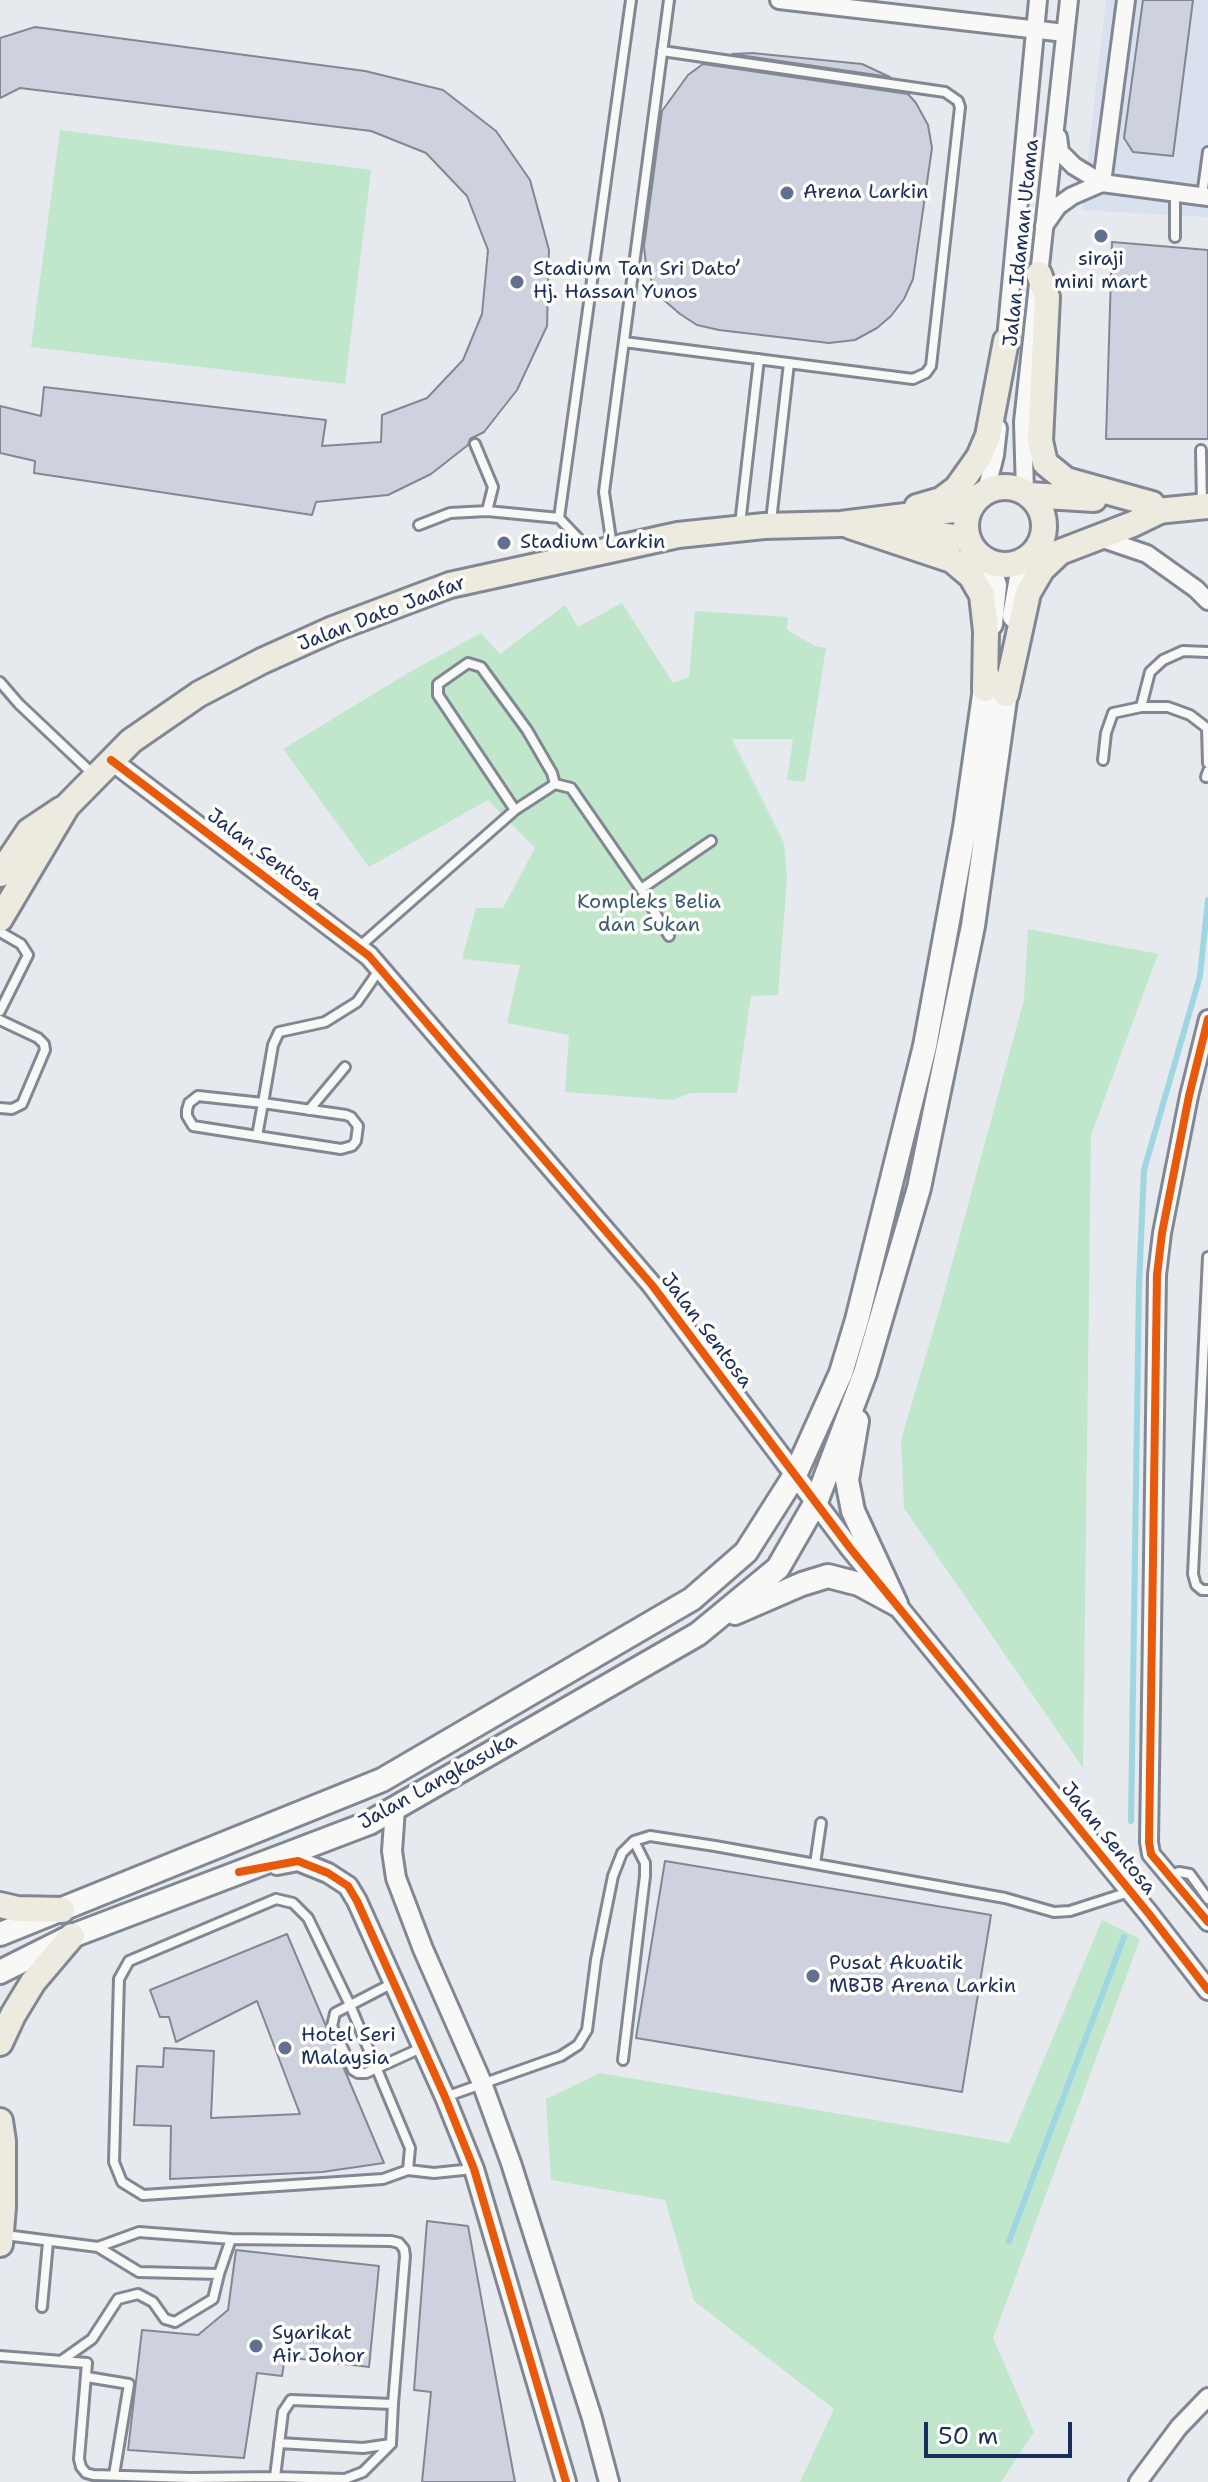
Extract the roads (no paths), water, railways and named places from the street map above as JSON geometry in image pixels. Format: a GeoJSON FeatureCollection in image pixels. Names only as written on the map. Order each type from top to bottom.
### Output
{"type":"FeatureCollection","features":[{"type":"Feature","properties":{"kind":"main road"},"geometry":{"type":"LineString","coordinates":[[1039,274],[1047,297],[1040,441],[1045,463],[1066,480],[1180,507]]}},
{"type":"Feature","properties":{"kind":"main road"},"geometry":{"type":"LineString","coordinates":[[872,520],[941,500],[957,488],[979,457],[988,436],[1006,341]]}},
{"type":"Feature","properties":{"kind":"main road"},"geometry":{"type":"LineString","coordinates":[[999,487],[1012,487],[1027,493],[1180,507],[1091,521],[1031,554],[1001,565],[975,551],[968,539],[966,523],[978,500],[999,487]]}},
{"type":"Feature","properties":{"kind":"main road"},"geometry":{"type":"LineString","coordinates":[[0,1934],[382,1780],[692,1599],[746,1552],[795,1475],[841,1373],[857,1320],[925,1046],[965,828],[1016,593],[1044,529],[1041,510],[1027,493]]}},
{"type":"Feature","properties":{"kind":"main road","name":"Jalan Dato Jaafar"},"geometry":{"type":"LineString","coordinates":[[0,919],[67,806],[103,768],[158,721],[199,694],[333,629],[450,585],[612,548],[678,535],[739,528],[844,524],[978,500]]}},
{"type":"Feature","properties":{"kind":"main road"},"geometry":{"type":"LineString","coordinates":[[996,692],[1028,593],[1042,569],[1060,552],[1180,507]]}},
{"type":"Feature","properties":{"kind":"main road"},"geometry":{"type":"LineString","coordinates":[[844,524],[952,560],[971,576],[982,595],[996,692]]}},
{"type":"Feature","properties":{"kind":"main road","name":"Jalan Dato Jaafar"},"geometry":{"type":"LineString","coordinates":[[844,524],[968,539]]}},
{"type":"Feature","properties":{"kind":"main road"},"geometry":{"type":"LineString","coordinates":[[896,1604],[853,1511],[847,1480],[865,1373],[919,1188],[973,926],[996,692],[995,585],[985,559]]}},
{"type":"Feature","properties":{"kind":"main road","name":"Jalan Dato Jaafar"},"geometry":{"type":"LineString","coordinates":[[0,874],[29,831],[67,806]]}},
{"type":"Feature","properties":{"kind":"main road","name":"Jalan Langkasuka"},"geometry":{"type":"LineString","coordinates":[[0,1972],[72,1936],[331,1839],[395,1809],[717,1621],[778,1568],[816,1502],[865,1373]]}},
{"type":"Feature","properties":{"kind":"main road"},"geometry":{"type":"LineString","coordinates":[[717,1621],[828,1576],[859,1584],[896,1604]]}},
{"type":"Feature","properties":{"kind":"main road"},"geometry":{"type":"LineString","coordinates":[[0,1905],[17,1909],[62,1910]]}},
{"type":"Feature","properties":{"kind":"main road"},"geometry":{"type":"LineString","coordinates":[[0,2043],[33,1982],[72,1936]]}},
{"type":"Feature","properties":{"kind":"main road"},"geometry":{"type":"LineString","coordinates":[[0,2121],[3,2141],[0,2244]]}},
{"type":"Feature","properties":{"kind":"street"},"geometry":{"type":"LineString","coordinates":[[779,0],[1065,33]]}},
{"type":"Feature","properties":{"kind":"street","name":"Jalan Idaman Utama"},"geometry":{"type":"LineString","coordinates":[[978,500],[995,455],[1038,0]]}},
{"type":"Feature","properties":{"kind":"street","name":"Jalan Idaman Utama"},"geometry":{"type":"LineString","coordinates":[[1027,493],[1023,422],[1069,0]]}},
{"type":"Feature","properties":{"kind":"street"},"geometry":{"type":"LineString","coordinates":[[1102,183],[1126,0]]}},
{"type":"Feature","properties":{"kind":"street"},"geometry":{"type":"LineString","coordinates":[[1055,124],[1060,152],[1074,166],[1102,183],[1205,197]]}},
{"type":"Feature","properties":{"kind":"street"},"geometry":{"type":"LineString","coordinates":[[1043,226],[1058,206],[1102,183]]}},
{"type":"Feature","properties":{"kind":"street"},"geometry":{"type":"LineString","coordinates":[[1097,537],[1147,554],[1208,601]]}},
{"type":"Feature","properties":{"kind":"street","name":"Jalan Sentosa"},"geometry":{"type":"LineString","coordinates":[[103,768],[359,947],[380,969],[652,1285],[896,1604],[1208,1990]]}},
{"type":"Feature","properties":{"kind":"street"},"geometry":{"type":"LineString","coordinates":[[1207,1910],[1151,1854],[1149,1842],[1157,1275],[1162,1233],[1189,1096],[1208,1019]]}},
{"type":"Feature","properties":{"kind":"street"},"geometry":{"type":"LineString","coordinates":[[395,1809],[392,1851],[396,1878],[423,1949],[482,2083],[511,2163],[592,2418],[609,2482]]}},
{"type":"Feature","properties":{"kind":"street"},"geometry":{"type":"LineString","coordinates":[[239,1872],[298,1861],[328,1873],[348,1886],[357,1901],[474,2169],[566,2482]]}},
{"type":"Feature","properties":{"kind":"street"},"geometry":{"type":"LineString","coordinates":[[1138,2482],[1179,2427],[1208,2397]]}},
{"type":"Feature","properties":{"kind":"lane"},"geometry":{"type":"LineString","coordinates":[[559,518],[631,0]]}},
{"type":"Feature","properties":{"kind":"lane"},"geometry":{"type":"LineString","coordinates":[[612,548],[604,492],[669,0]]}},
{"type":"Feature","properties":{"kind":"lane"},"geometry":{"type":"LineString","coordinates":[[624,342],[913,379],[926,373],[931,366],[960,107],[953,96],[938,91],[662,51]]}},
{"type":"Feature","properties":{"kind":"lane"},"geometry":{"type":"LineString","coordinates":[[1205,197],[1208,152]]}},
{"type":"Feature","properties":{"kind":"lane"},"geometry":{"type":"LineString","coordinates":[[1175,193],[1175,237]]}},
{"type":"Feature","properties":{"kind":"lane"},"geometry":{"type":"LineString","coordinates":[[739,528],[759,359]]}},
{"type":"Feature","properties":{"kind":"lane"},"geometry":{"type":"LineString","coordinates":[[771,526],[789,363]]}},
{"type":"Feature","properties":{"kind":"lane"},"geometry":{"type":"LineString","coordinates":[[475,444],[493,487],[487,511]]}},
{"type":"Feature","properties":{"kind":"lane"},"geometry":{"type":"LineString","coordinates":[[1180,507],[1201,450]]}},
{"type":"Feature","properties":{"kind":"lane"},"geometry":{"type":"LineString","coordinates":[[419,525],[450,513],[487,511],[559,518],[578,538],[580,555]]}},
{"type":"Feature","properties":{"kind":"lane"},"geometry":{"type":"LineString","coordinates":[[1141,707],[1150,672],[1163,660],[1183,651],[1208,652]]}},
{"type":"Feature","properties":{"kind":"lane"},"geometry":{"type":"LineString","coordinates":[[515,810],[438,695],[438,684],[468,663],[481,667],[527,730],[552,773],[555,784]]}},
{"type":"Feature","properties":{"kind":"lane"},"geometry":{"type":"LineString","coordinates":[[0,682],[19,704],[103,768]]}},
{"type":"Feature","properties":{"kind":"lane"},"geometry":{"type":"LineString","coordinates":[[1103,760],[1106,733],[1113,713],[1141,707],[1168,707],[1190,715],[1207,728],[1208,763]]}},
{"type":"Feature","properties":{"kind":"lane"},"geometry":{"type":"LineString","coordinates":[[359,947],[515,810],[555,784],[571,788],[641,889],[669,936]]}},
{"type":"Feature","properties":{"kind":"lane"},"geometry":{"type":"LineString","coordinates":[[641,889],[711,841]]}},
{"type":"Feature","properties":{"kind":"lane"},"geometry":{"type":"LineString","coordinates":[[0,932],[21,944],[28,955],[0,1011]]}},
{"type":"Feature","properties":{"kind":"lane"},"geometry":{"type":"LineString","coordinates":[[257,1136],[273,1045],[279,1032],[325,1022],[357,1002],[380,969]]}},
{"type":"Feature","properties":{"kind":"lane"},"geometry":{"type":"LineString","coordinates":[[0,1020],[38,1038],[45,1050],[22,1104],[12,1109],[0,1108]]}},
{"type":"Feature","properties":{"kind":"lane"},"geometry":{"type":"LineString","coordinates":[[309,1110],[345,1067]]}},
{"type":"Feature","properties":{"kind":"lane"},"geometry":{"type":"LineString","coordinates":[[203,1096],[263,1103],[351,1117],[358,1126],[356,1141],[352,1146],[341,1149],[193,1126],[187,1116],[187,1108],[193,1098],[203,1096]]}},
{"type":"Feature","properties":{"kind":"lane"},"geometry":{"type":"LineString","coordinates":[[1208,1257],[1193,1574],[1196,1585],[1208,1590]]}},
{"type":"Feature","properties":{"kind":"lane"},"geometry":{"type":"LineString","coordinates":[[815,1864],[821,1823]]}},
{"type":"Feature","properties":{"kind":"lane"},"geometry":{"type":"LineString","coordinates":[[445,2097],[561,2056],[578,2045],[587,2030],[596,1960],[613,1876],[622,1853],[634,1841],[650,1836],[1005,1898],[1054,1912],[1070,1911],[1130,1891]]}},
{"type":"Feature","properties":{"kind":"lane"},"geometry":{"type":"LineString","coordinates":[[623,2060],[645,1876],[645,1863],[634,1841]]}},
{"type":"Feature","properties":{"kind":"lane"},"geometry":{"type":"LineString","coordinates":[[408,2170],[410,2148],[350,2005],[308,1918],[293,1903],[276,1899],[129,1961],[119,1979],[114,2162],[122,2182],[143,2195],[383,2179],[408,2170],[434,2173],[474,2169]]}},
{"type":"Feature","properties":{"kind":"lane"},"geometry":{"type":"LineString","coordinates":[[393,1983],[335,2013],[332,2026],[353,2070],[366,2073],[422,2048]]}},
{"type":"Feature","properties":{"kind":"lane"},"geometry":{"type":"LineString","coordinates":[[0,2356],[87,2363],[81,2467],[93,2475],[191,2480],[275,2477],[345,2479],[363,2472],[391,2444],[405,2256],[399,2243],[378,2240],[231,2239],[139,2232],[98,2247]]}},
{"type":"Feature","properties":{"kind":"lane"},"geometry":{"type":"LineString","coordinates":[[1,2235],[98,2247],[139,2272],[219,2274]]}},
{"type":"Feature","properties":{"kind":"lane"},"geometry":{"type":"LineString","coordinates":[[60,2361],[92,2339],[118,2299],[138,2294],[153,2302],[165,2319],[175,2322],[213,2299],[231,2239]]}},
{"type":"Feature","properties":{"kind":"lane"},"geometry":{"type":"LineString","coordinates":[[42,2307],[48,2242]]}},
{"type":"Feature","properties":{"kind":"lane"},"geometry":{"type":"LineString","coordinates":[[87,2377],[129,2384],[114,2475]]}},
{"type":"Feature","properties":{"kind":"lane"},"geometry":{"type":"LineString","coordinates":[[275,2477],[283,2412],[291,2400],[393,2404]]}},
{"type":"Feature","properties":{"kind":"lane"},"geometry":{"type":"LineString","coordinates":[[279,2443],[363,2448],[391,2444]]}},
{"type":"Feature","properties":{"kind":"waterway"},"geometry":{"type":"LineString","coordinates":[[1131,1821],[1139,1285],[1144,1170],[1200,976],[1208,900]]}},
{"type":"Feature","properties":{"kind":"waterway"},"geometry":{"type":"LineString","coordinates":[[1009,2241],[1124,1937]]}},
{"type":"Feature","properties":{"kind":"place","name":"Arena Larkin"},"geometry":{"type":"Point","coordinates":[787,193]}},
{"type":"Feature","properties":{"kind":"place","name":"siraji mini mart"},"geometry":{"type":"Point","coordinates":[1101,236]}},
{"type":"Feature","properties":{"kind":"place","name":"Stadium Tan Sri Dato’ Hj. Hassan Yunos"},"geometry":{"type":"Point","coordinates":[517,282]}},
{"type":"Feature","properties":{"kind":"place","name":"Stadium Larkin"},"geometry":{"type":"Point","coordinates":[504,543]}},
{"type":"Feature","properties":{"kind":"place","name":"Pusat Akuatik MBJB Arena Larkin"},"geometry":{"type":"Point","coordinates":[813,1976]}},
{"type":"Feature","properties":{"kind":"place","name":"Hotel Seri Malaysia"},"geometry":{"type":"Point","coordinates":[285,2048]}},
{"type":"Feature","properties":{"kind":"place","name":"Syarikat Air Johor"},"geometry":{"type":"Point","coordinates":[256,2346]}},
{"type":"Feature","properties":{"kind":"park label","name":"Kompleks Belia dan Sukan"},"geometry":{"type":"Point","coordinates":[649,914]}}]}
